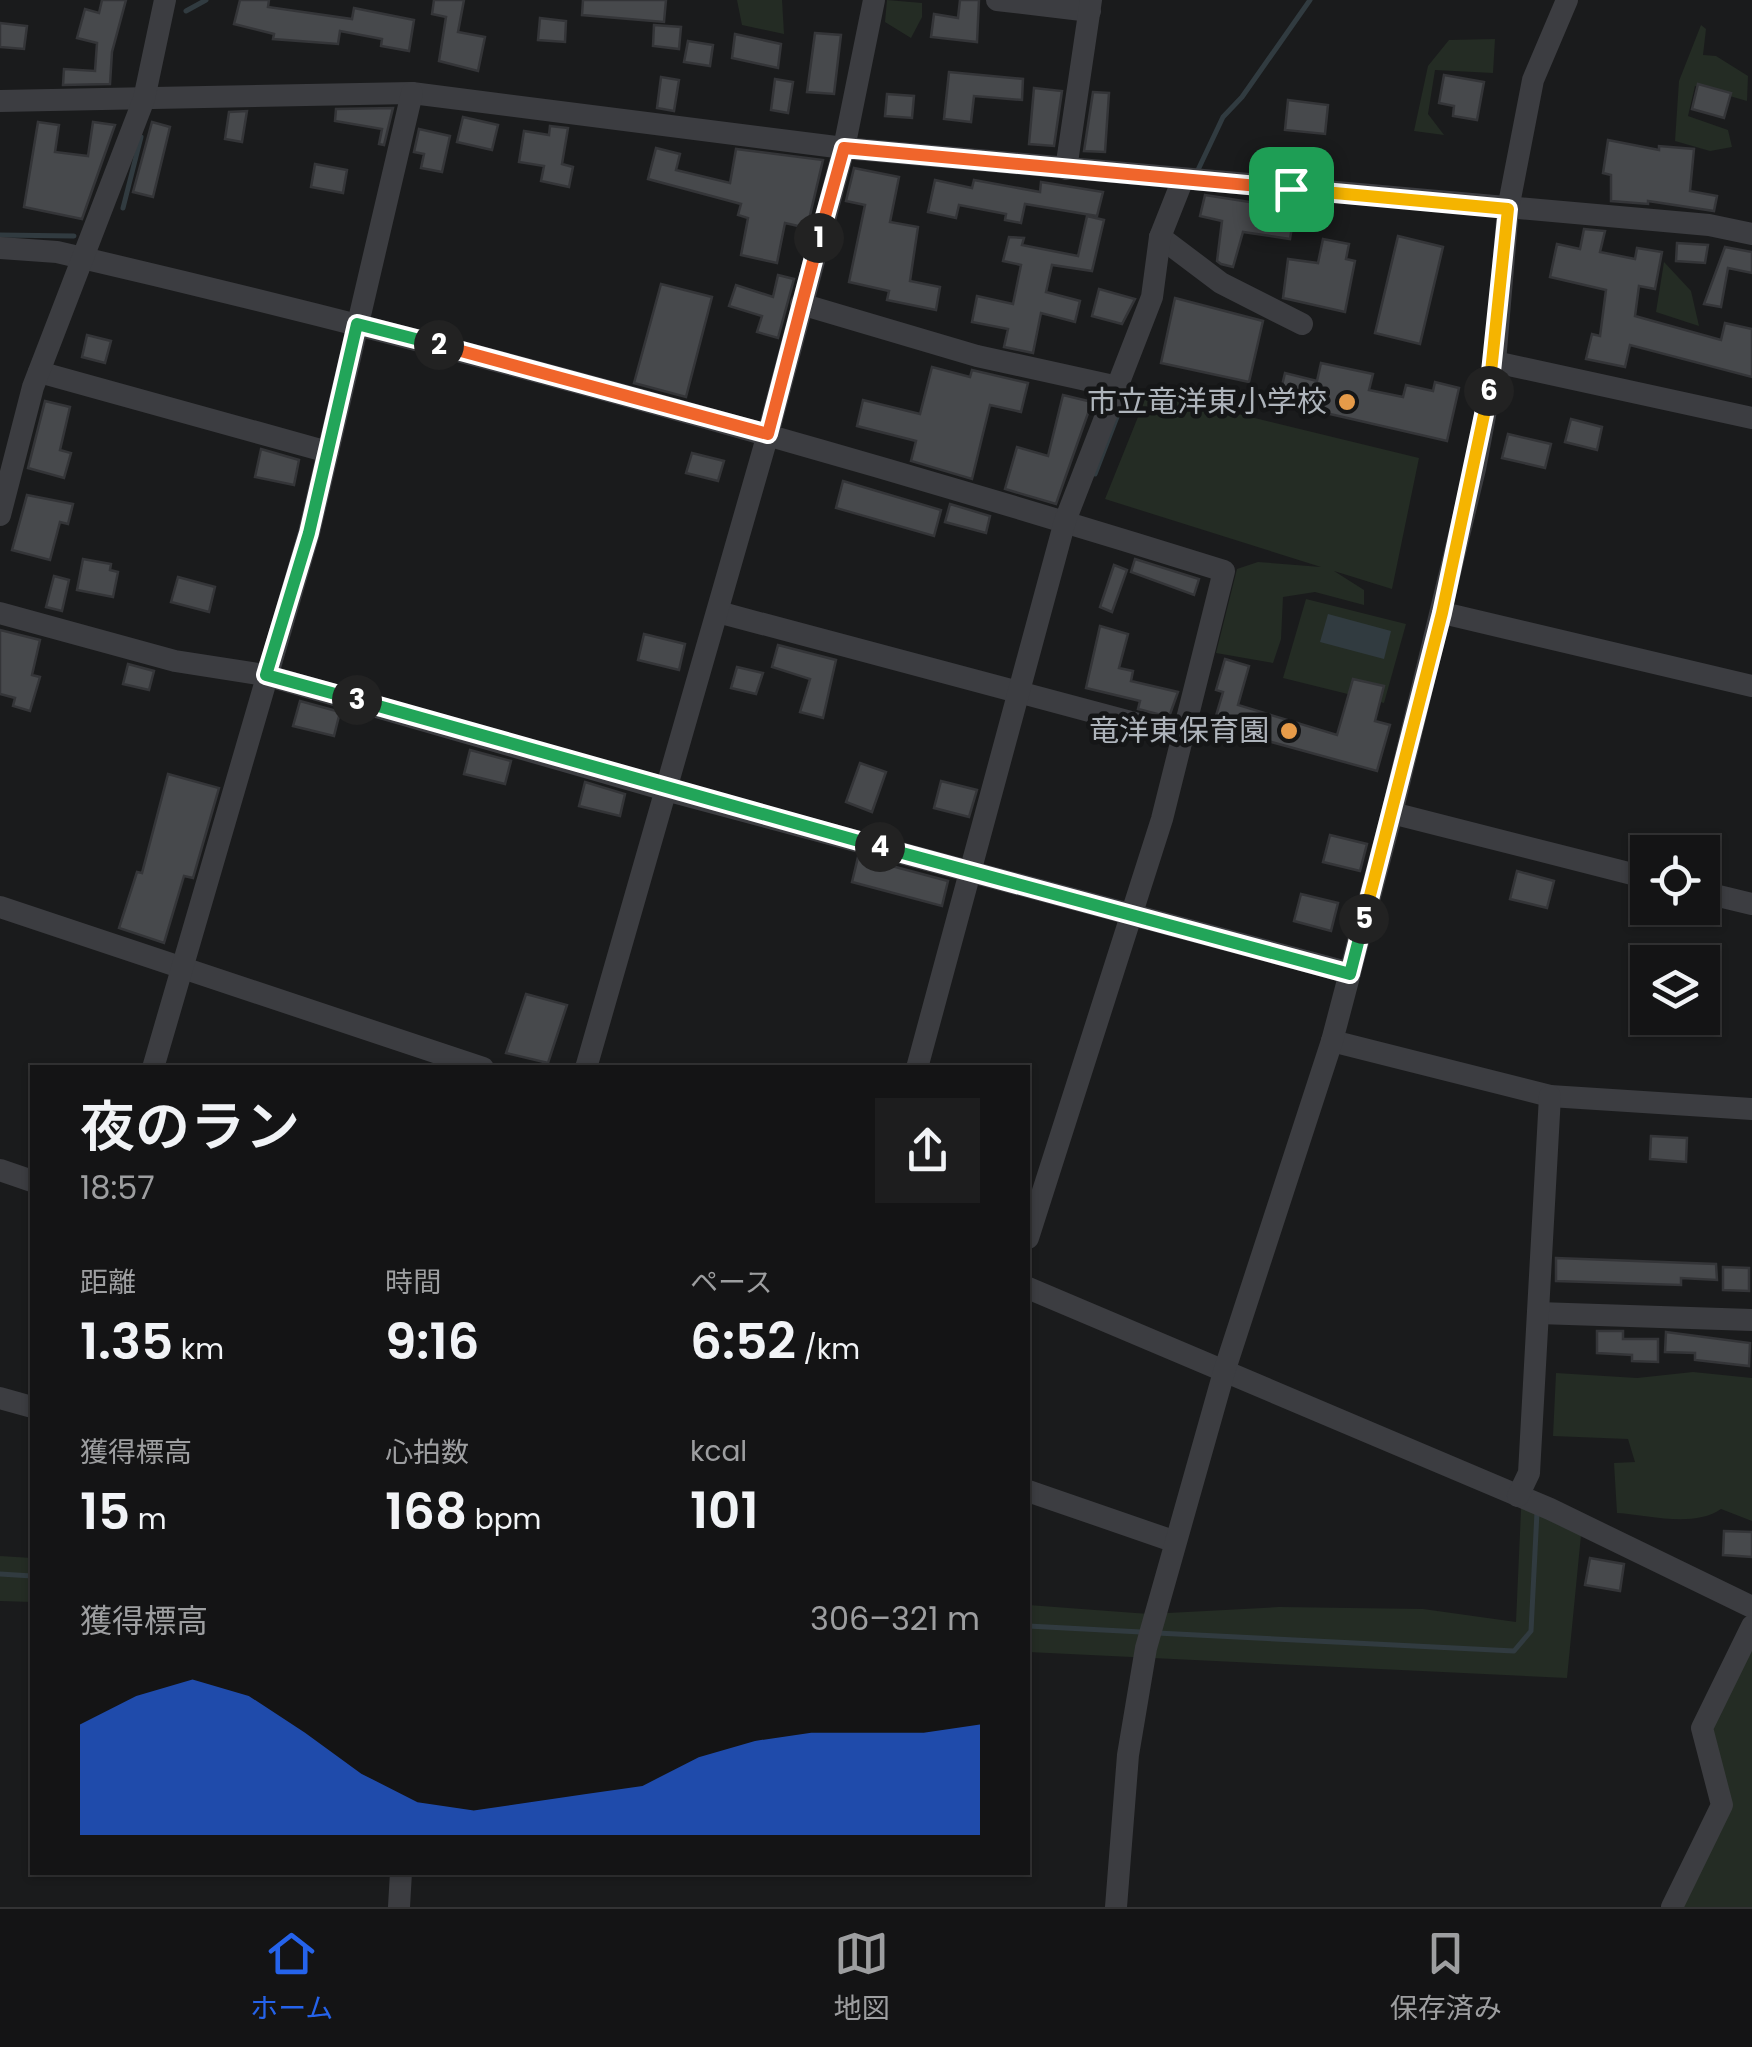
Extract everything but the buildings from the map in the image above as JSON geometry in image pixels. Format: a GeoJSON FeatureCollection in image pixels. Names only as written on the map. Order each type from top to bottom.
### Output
{"type":"FeatureCollection","features":[{"type":"Feature","properties":{"kind":"street"},"geometry":{"type":"LineString","coordinates":[[0,515],[39,372],[144,99],[166,0]]}},
{"type":"Feature","properties":{"kind":"street"},"geometry":{"type":"LineString","coordinates":[[587,1065],[669,791],[768,434],[844,148],[874,0]]}},
{"type":"Feature","properties":{"kind":"street"},"geometry":{"type":"LineString","coordinates":[[997,0],[1090,6],[1066,168]]}},
{"type":"Feature","properties":{"kind":"street"},"geometry":{"type":"LineString","coordinates":[[1116,1907],[1137,1689],[1173,1542],[1332,1041],[1392,813],[1442,613],[1495,362],[1508,209],[1532,80],[1567,0]]}},
{"type":"Feature","properties":{"kind":"street"},"geometry":{"type":"LineString","coordinates":[[0,100],[144,99],[280,92],[412,93],[844,148],[1709,226],[1752,234]]}},
{"type":"Feature","properties":{"kind":"street"},"geometry":{"type":"LineString","coordinates":[[154,1065],[292,592],[412,93]]}},
{"type":"Feature","properties":{"kind":"street"},"geometry":{"type":"LineString","coordinates":[[919,1065],[1065,522],[1152,297],[1160,237],[1183,179]]}},
{"type":"Feature","properties":{"kind":"street"},"geometry":{"type":"LineString","coordinates":[[1160,237],[1221,283],[1302,324]]}},
{"type":"Feature","properties":{"kind":"street"},"geometry":{"type":"LineString","coordinates":[[0,248],[84,258],[357,324],[768,434],[1224,571],[1184,736],[1030,1232]]}},
{"type":"Feature","properties":{"kind":"street"},"geometry":{"type":"LineString","coordinates":[[801,304],[977,356],[1118,387]]}},
{"type":"Feature","properties":{"kind":"street"},"geometry":{"type":"LineString","coordinates":[[1495,362],[1752,418]]}},
{"type":"Feature","properties":{"kind":"street"},"geometry":{"type":"LineString","coordinates":[[39,372],[328,452]]}},
{"type":"Feature","properties":{"kind":"street"},"geometry":{"type":"LineString","coordinates":[[718,612],[1184,736]]}},
{"type":"Feature","properties":{"kind":"street"},"geometry":{"type":"LineString","coordinates":[[0,613],[175,661],[266,675],[669,791],[1350,974]]}},
{"type":"Feature","properties":{"kind":"street"},"geometry":{"type":"LineString","coordinates":[[1442,613],[1752,686]]}},
{"type":"Feature","properties":{"kind":"street"},"geometry":{"type":"LineString","coordinates":[[1392,813],[1630,873]]}},
{"type":"Feature","properties":{"kind":"street"},"geometry":{"type":"LineString","coordinates":[[1720,896],[1752,904]]}},
{"type":"Feature","properties":{"kind":"street"},"geometry":{"type":"LineString","coordinates":[[0,907],[474,1065]]}},
{"type":"Feature","properties":{"kind":"street"},"geometry":{"type":"LineString","coordinates":[[1332,1041],[1550,1096],[1752,1109]]}},
{"type":"Feature","properties":{"kind":"street"},"geometry":{"type":"LineString","coordinates":[[1518,1496],[1529,1473],[1550,1096]]}},
{"type":"Feature","properties":{"kind":"street"},"geometry":{"type":"LineString","coordinates":[[0,1170],[30,1180]]}},
{"type":"Feature","properties":{"kind":"street"},"geometry":{"type":"LineString","coordinates":[[1030,1289],[1518,1496],[1752,1606]]}},
{"type":"Feature","properties":{"kind":"street"},"geometry":{"type":"LineString","coordinates":[[1538,1313],[1752,1320]]}},
{"type":"Feature","properties":{"kind":"street"},"geometry":{"type":"LineString","coordinates":[[0,1398],[30,1407]]}},
{"type":"Feature","properties":{"kind":"street"},"geometry":{"type":"LineString","coordinates":[[1030,1492],[1173,1542]]}},
{"type":"Feature","properties":{"kind":"street"},"geometry":{"type":"LineString","coordinates":[[1672,1907],[1722,1806],[1702,1728],[1752,1626]]}},
{"type":"Feature","properties":{"kind":"street"},"geometry":{"type":"LineString","coordinates":[[399,1907],[400,1875]]}},
{"type":"Feature","properties":{"kind":"shaded area"},"geometry":{"type":"Polygon","coordinates":[[[737,0],[782,0],[784,34],[742,25],[737,0]]]}},
{"type":"Feature","properties":{"kind":"shaded area"},"geometry":{"type":"Polygon","coordinates":[[[887,0],[922,3],[922,17],[911,38],[885,22],[887,0]]]}},
{"type":"Feature","properties":{"kind":"shaded area"},"geometry":{"type":"Polygon","coordinates":[[[1701,25],[1706,29],[1703,55],[1716,56],[1748,76],[1747,101],[1695,86],[1688,116],[1728,130],[1732,147],[1710,151],[1675,141],[1679,81],[1701,25]]]}},
{"type":"Feature","properties":{"kind":"shaded area"},"geometry":{"type":"Polygon","coordinates":[[[1495,39],[1493,73],[1435,70],[1428,114],[1444,135],[1414,131],[1428,66],[1449,40],[1495,39]]]}},
{"type":"Feature","properties":{"kind":"shaded area"},"geometry":{"type":"Polygon","coordinates":[[[1664,262],[1691,291],[1699,326],[1656,312],[1664,262]]]}},
{"type":"Feature","properties":{"kind":"shaded area"},"geometry":{"type":"Polygon","coordinates":[[[1148,392],[1419,458],[1392,589],[1334,571],[1364,590],[1364,605],[1315,592],[1283,597],[1281,639],[1273,663],[1216,653],[1237,569],[1258,562],[1321,567],[1105,499],[1148,392]]]}},
{"type":"Feature","properties":{"kind":"shaded area"},"geometry":{"type":"Polygon","coordinates":[[[1306,599],[1406,624],[1384,703],[1283,678],[1306,599]]]}},
{"type":"Feature","properties":{"kind":"shaded area"},"geometry":{"type":"Polygon","coordinates":[[[1328,614],[1391,631],[1384,659],[1320,642],[1328,614]]]}},
{"type":"Feature","properties":{"kind":"shaded area"},"geometry":{"type":"Polygon","coordinates":[[[1693,1372],[1752,1378],[1752,1521],[1721,1509],[1684,1519],[1617,1513],[1614,1463],[1635,1462],[1628,1439],[1553,1436],[1556,1373],[1637,1378],[1693,1372]]]}},
{"type":"Feature","properties":{"kind":"shaded area"},"geometry":{"type":"Polygon","coordinates":[[[1522,1488],[1582,1525],[1567,1678],[1030,1652],[1030,1605],[1149,1614],[1279,1607],[1423,1609],[1516,1622],[1522,1488]]]}},
{"type":"Feature","properties":{"kind":"shaded area"},"geometry":{"type":"Polygon","coordinates":[[[0,1556],[30,1558],[30,1602],[0,1601],[0,1556]]]}},
{"type":"Feature","properties":{"kind":"shaded area"},"geometry":{"type":"Polygon","coordinates":[[[1752,1634],[1752,1907],[1673,1907],[1722,1805],[1709,1714],[1752,1634]]]}},
{"type":"Feature","properties":{"kind":"waterway"},"geometry":{"type":"LineString","coordinates":[[186,11],[206,0]]}},
{"type":"Feature","properties":{"kind":"waterway"},"geometry":{"type":"LineString","coordinates":[[1197,172],[1223,117],[1242,97],[1310,0]]}},
{"type":"Feature","properties":{"kind":"waterway"},"geometry":{"type":"LineString","coordinates":[[123,208],[141,137]]}},
{"type":"Feature","properties":{"kind":"waterway"},"geometry":{"type":"LineString","coordinates":[[0,235],[74,236]]}},
{"type":"Feature","properties":{"kind":"waterway"},"geometry":{"type":"LineString","coordinates":[[1095,474],[1120,409]]}},
{"type":"Feature","properties":{"kind":"waterway"},"geometry":{"type":"LineString","coordinates":[[1157,1633],[1514,1651],[1531,1631],[1537,1512]]}},
{"type":"Feature","properties":{"kind":"waterway"},"geometry":{"type":"LineString","coordinates":[[0,1574],[30,1576]]}},
{"type":"Feature","properties":{"kind":"waterway"},"geometry":{"type":"LineString","coordinates":[[1030,1626],[1141,1632]]}},
{"type":"Feature","properties":{"kind":"place","name":"市立竜洋東小学校"},"geometry":{"type":"Point","coordinates":[1347,402]}},
{"type":"Feature","properties":{"kind":"place","name":"竜洋東保育園"},"geometry":{"type":"Point","coordinates":[1289,731]}},
{"type":"Feature","properties":{"kind":"route"},"geometry":{"type":"LineString","coordinates":[[844,148],[1291,189],[1508,209],[1495,362],[1475,469],[1350,974],[669,791],[266,675],[309,533],[357,324],[768,434],[844,148]]}}]}
